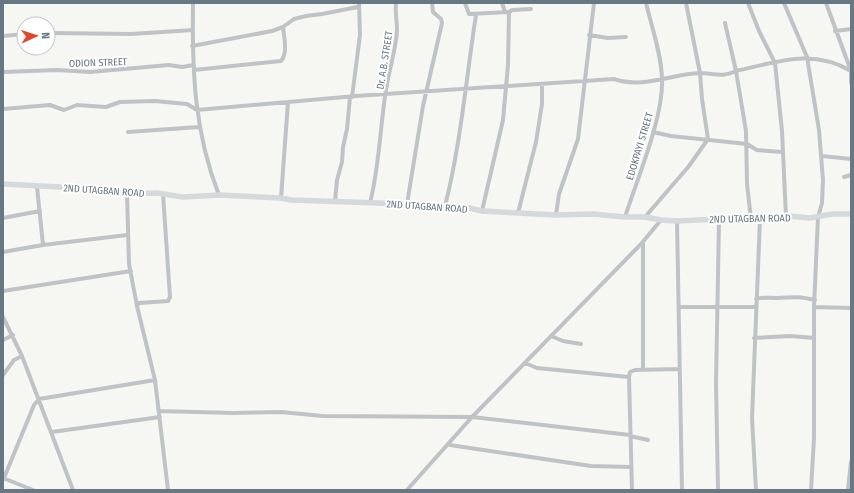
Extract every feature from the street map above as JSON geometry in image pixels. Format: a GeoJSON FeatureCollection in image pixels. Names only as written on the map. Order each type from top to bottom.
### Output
{"type":"FeatureCollection","features":[{"type":"Feature","properties":{"kind":"street"},"geometry":{"type":"LineString","coordinates":[[193,3],[192,46],[199,126],[207,167],[219,196]]}},
{"type":"Feature","properties":{"kind":"street","name":"Dr. A.B. STREET"},"geometry":{"type":"LineString","coordinates":[[370,203],[396,36],[396,3]]}},
{"type":"Feature","properties":{"kind":"street"},"geometry":{"type":"LineString","coordinates":[[408,204],[426,92],[442,23],[441,19],[433,12],[432,3]]}},
{"type":"Feature","properties":{"kind":"street"},"geometry":{"type":"LineString","coordinates":[[465,3],[469,14],[476,15],[532,9]]}},
{"type":"Feature","properties":{"kind":"street"},"geometry":{"type":"LineString","coordinates":[[482,211],[499,142],[507,86],[507,12],[502,3]]}},
{"type":"Feature","properties":{"kind":"street"},"geometry":{"type":"LineString","coordinates":[[556,214],[559,194],[578,139],[589,35],[594,3]]}},
{"type":"Feature","properties":{"kind":"street","name":"EDOKPAYI STREET"},"geometry":{"type":"LineString","coordinates":[[625,217],[653,132],[661,102],[661,62],[646,3]]}},
{"type":"Feature","properties":{"kind":"street"},"geometry":{"type":"LineString","coordinates":[[645,217],[689,166],[708,139],[700,73],[686,3]]}},
{"type":"Feature","properties":{"kind":"street"},"geometry":{"type":"LineString","coordinates":[[748,3],[759,31],[775,62],[786,216]]}},
{"type":"Feature","properties":{"kind":"street"},"geometry":{"type":"LineString","coordinates":[[784,3],[807,57],[822,156],[822,203],[818,216],[814,307],[814,438],[811,490]]}},
{"type":"Feature","properties":{"kind":"street"},"geometry":{"type":"LineString","coordinates":[[826,3],[835,31],[851,71],[851,82]]}},
{"type":"Feature","properties":{"kind":"street"},"geometry":{"type":"LineString","coordinates":[[192,46],[272,31],[282,27],[294,19],[359,5],[360,35],[335,201]]}},
{"type":"Feature","properties":{"kind":"street"},"geometry":{"type":"LineString","coordinates":[[445,206],[453,174],[462,123],[465,89],[476,15]]}},
{"type":"Feature","properties":{"kind":"street"},"geometry":{"type":"LineString","coordinates":[[725,23],[736,71],[747,144],[747,184],[751,219]]}},
{"type":"Feature","properties":{"kind":"street"},"geometry":{"type":"LineString","coordinates":[[194,70],[281,61],[284,58],[285,45],[282,27]]}},
{"type":"Feature","properties":{"kind":"street"},"geometry":{"type":"LineString","coordinates":[[835,31],[851,29]]}},
{"type":"Feature","properties":{"kind":"street"},"geometry":{"type":"LineString","coordinates":[[56,32],[132,34],[193,30]]}},
{"type":"Feature","properties":{"kind":"street"},"geometry":{"type":"LineString","coordinates":[[3,36],[16,35]]}},
{"type":"Feature","properties":{"kind":"street"},"geometry":{"type":"LineString","coordinates":[[589,35],[608,38],[626,37]]}},
{"type":"Feature","properties":{"kind":"street"},"geometry":{"type":"LineString","coordinates":[[3,109],[50,105],[64,110],[76,106],[106,107],[120,102],[155,101],[187,104],[197,110],[351,97],[614,79],[638,84],[700,73],[728,76],[736,71],[775,62],[807,57],[841,64],[851,71]]}},
{"type":"Feature","properties":{"kind":"street","name":"ODION STREET"},"geometry":{"type":"LineString","coordinates":[[3,72],[57,70],[90,72],[169,65],[182,67],[194,65]]}},
{"type":"Feature","properties":{"kind":"street"},"geometry":{"type":"LineString","coordinates":[[518,213],[536,142],[542,104],[542,84]]}},
{"type":"Feature","properties":{"kind":"street"},"geometry":{"type":"LineString","coordinates":[[187,104],[196,98]]}},
{"type":"Feature","properties":{"kind":"street"},"geometry":{"type":"LineString","coordinates":[[281,198],[288,102]]}},
{"type":"Feature","properties":{"kind":"street"},"geometry":{"type":"LineString","coordinates":[[128,132],[199,126]]}},
{"type":"Feature","properties":{"kind":"street"},"geometry":{"type":"LineString","coordinates":[[653,132],[671,136],[747,144],[757,150],[782,152]]}},
{"type":"Feature","properties":{"kind":"street"},"geometry":{"type":"LineString","coordinates":[[822,156],[851,159]]}},
{"type":"Feature","properties":{"kind":"street"},"geometry":{"type":"LineString","coordinates":[[844,177],[851,175]]}},
{"type":"Feature","properties":{"kind":"street","name":"2ND UTAGBAN ROAD"},"geometry":{"type":"LineString","coordinates":[[3,184],[37,187],[60,187],[127,194],[163,194],[183,197],[219,196],[281,198],[291,200],[408,204],[445,206],[482,211],[593,214],[645,217],[677,221],[760,219],[786,216],[810,218],[832,214],[851,214]]}},
{"type":"Feature","properties":{"kind":"street"},"geometry":{"type":"LineString","coordinates":[[37,187],[43,245]]}},
{"type":"Feature","properties":{"kind":"street"},"geometry":{"type":"LineString","coordinates":[[127,194],[127,235],[130,271],[155,380],[168,490]]}},
{"type":"Feature","properties":{"kind":"street"},"geometry":{"type":"LineString","coordinates":[[137,306],[139,303],[168,301],[170,297],[163,194]]}},
{"type":"Feature","properties":{"kind":"street"},"geometry":{"type":"LineString","coordinates":[[3,218],[40,211]]}},
{"type":"Feature","properties":{"kind":"street"},"geometry":{"type":"LineString","coordinates":[[718,490],[716,384],[719,219]]}},
{"type":"Feature","properties":{"kind":"street"},"geometry":{"type":"LineString","coordinates":[[756,490],[752,418],[754,338],[760,219]]}},
{"type":"Feature","properties":{"kind":"street"},"geometry":{"type":"LineString","coordinates":[[407,490],[472,417],[643,241],[661,220]]}},
{"type":"Feature","properties":{"kind":"street"},"geometry":{"type":"LineString","coordinates":[[677,221],[682,490]]}},
{"type":"Feature","properties":{"kind":"street"},"geometry":{"type":"LineString","coordinates":[[3,252],[43,245],[127,235]]}},
{"type":"Feature","properties":{"kind":"street"},"geometry":{"type":"LineString","coordinates":[[643,241],[643,369]]}},
{"type":"Feature","properties":{"kind":"street"},"geometry":{"type":"LineString","coordinates":[[3,291],[130,271]]}},
{"type":"Feature","properties":{"kind":"street"},"geometry":{"type":"LineString","coordinates":[[756,299],[767,296],[773,298],[794,295],[815,300]]}},
{"type":"Feature","properties":{"kind":"street"},"geometry":{"type":"LineString","coordinates":[[679,306],[756,307]]}},
{"type":"Feature","properties":{"kind":"street"},"geometry":{"type":"LineString","coordinates":[[814,307],[851,308]]}},
{"type":"Feature","properties":{"kind":"street"},"geometry":{"type":"LineString","coordinates":[[3,317],[22,356],[73,490]]}},
{"type":"Feature","properties":{"kind":"street"},"geometry":{"type":"LineString","coordinates":[[3,340],[13,335]]}},
{"type":"Feature","properties":{"kind":"street"},"geometry":{"type":"LineString","coordinates":[[551,336],[563,341],[581,344]]}},
{"type":"Feature","properties":{"kind":"street"},"geometry":{"type":"LineString","coordinates":[[754,338],[790,336],[814,338]]}},
{"type":"Feature","properties":{"kind":"street"},"geometry":{"type":"LineString","coordinates":[[3,375],[14,360],[22,356]]}},
{"type":"Feature","properties":{"kind":"street"},"geometry":{"type":"LineString","coordinates":[[525,363],[537,368],[629,377]]}},
{"type":"Feature","properties":{"kind":"street"},"geometry":{"type":"LineString","coordinates":[[632,490],[630,372],[643,369],[679,369]]}},
{"type":"Feature","properties":{"kind":"street"},"geometry":{"type":"LineString","coordinates":[[33,490],[4,478],[34,404],[39,399],[155,380]]}},
{"type":"Feature","properties":{"kind":"street"},"geometry":{"type":"LineString","coordinates":[[159,411],[233,413],[280,412],[323,416],[472,417],[630,435],[648,440]]}},
{"type":"Feature","properties":{"kind":"street"},"geometry":{"type":"LineString","coordinates":[[52,432],[160,417]]}},
{"type":"Feature","properties":{"kind":"street"},"geometry":{"type":"LineString","coordinates":[[450,444],[591,466],[631,467]]}},
{"type":"Feature","properties":{"kind":"street"},"geometry":{"type":"LineString","coordinates":[[848,490],[851,462]]}}]}
